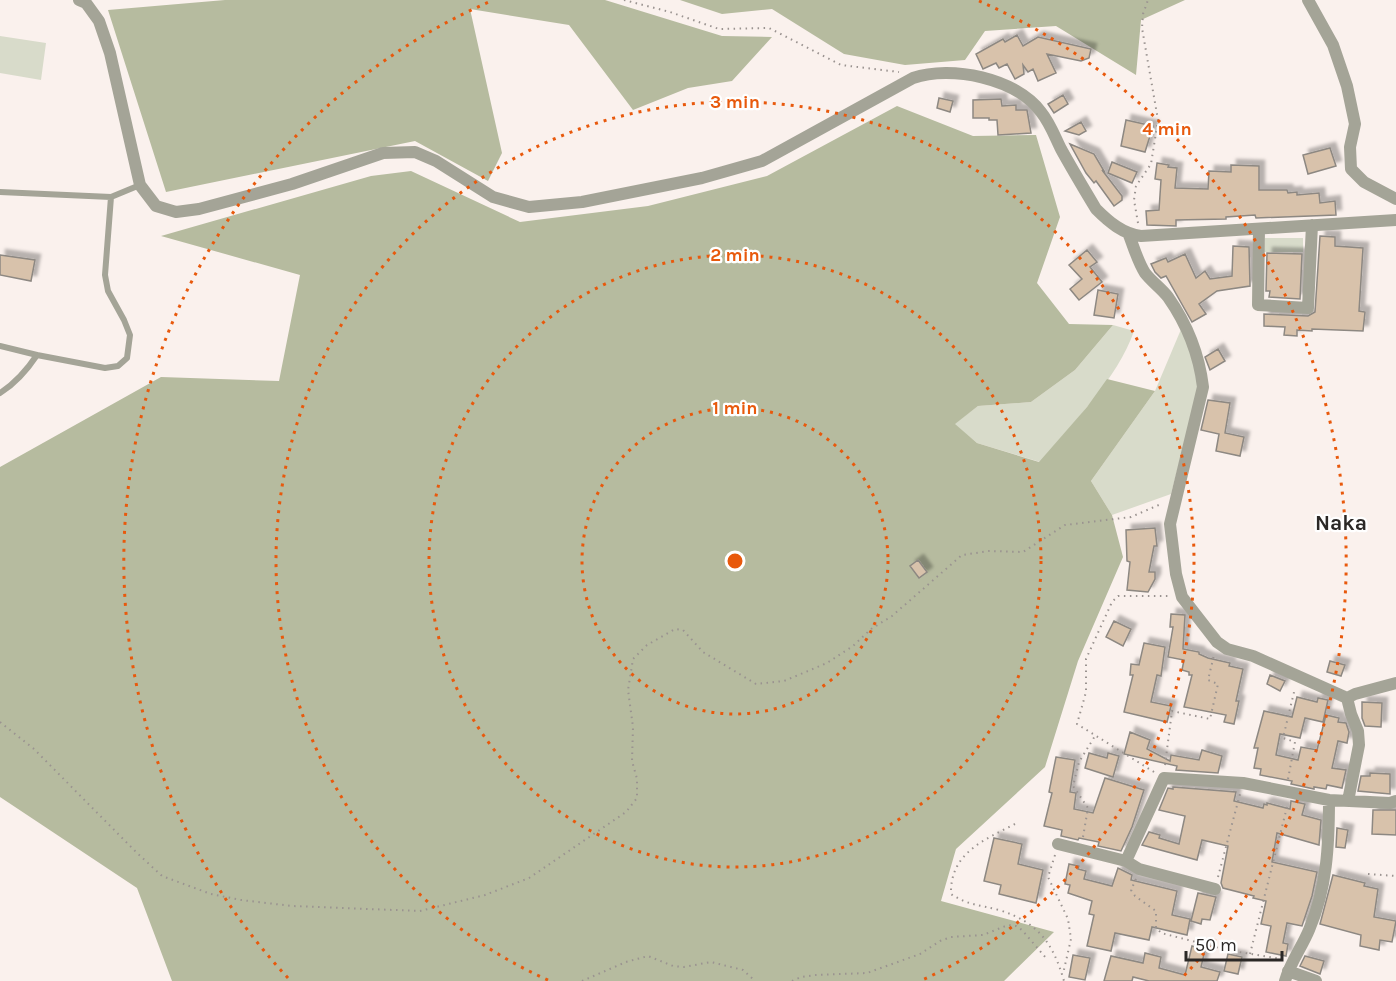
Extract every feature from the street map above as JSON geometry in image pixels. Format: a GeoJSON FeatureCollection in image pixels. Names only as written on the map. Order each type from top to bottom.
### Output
{"type":"FeatureCollection","features":[{"type":"Feature","properties":{"kind":"street"},"geometry":{"type":"LineString","coordinates":[[1308,0],[1334,45],[1347,86],[1355,124],[1350,147],[1351,170],[1364,182],[1396,199]]}},
{"type":"Feature","properties":{"kind":"street"},"geometry":{"type":"LineString","coordinates":[[85,1],[99,21],[110,53],[140,185],[156,206],[176,212],[292,184],[383,153],[415,152],[436,161],[493,197],[529,207],[582,202],[702,178],[762,161],[913,78],[929,72],[993,80],[1028,99],[1042,112],[1096,209],[1108,221],[1135,236],[1396,220]]}},
{"type":"Feature","properties":{"kind":"street"},"geometry":{"type":"LineString","coordinates":[[1259,229],[1258,305],[1308,308],[1312,225]]}},
{"type":"Feature","properties":{"kind":"street"},"geometry":{"type":"LineString","coordinates":[[1135,236],[1137,257],[1146,274],[1167,295],[1185,325],[1200,365],[1203,387],[1170,524],[1176,574],[1182,597],[1217,642],[1227,649],[1253,656],[1347,698]]}},
{"type":"Feature","properties":{"kind":"street"},"geometry":{"type":"LineString","coordinates":[[1347,698],[1396,682]]}},
{"type":"Feature","properties":{"kind":"street"},"geometry":{"type":"LineString","coordinates":[[1347,698],[1358,731],[1359,745],[1348,801]]}},
{"type":"Feature","properties":{"kind":"street"},"geometry":{"type":"LineString","coordinates":[[1126,861],[1164,778],[1243,783],[1329,800],[1396,801]]}},
{"type":"Feature","properties":{"kind":"street"},"geometry":{"type":"LineString","coordinates":[[1316,981],[1289,971],[1309,930],[1323,887],[1328,851],[1329,800]]}},
{"type":"Feature","properties":{"kind":"street"},"geometry":{"type":"LineString","coordinates":[[1058,844],[1126,861],[1139,869],[1215,889]]}},
{"type":"Feature","properties":{"kind":"lane"},"geometry":{"type":"LineString","coordinates":[[0,192],[111,197],[140,185]]}},
{"type":"Feature","properties":{"kind":"lane"},"geometry":{"type":"LineString","coordinates":[[0,346],[105,368],[118,366],[127,358],[130,335],[108,291],[105,275],[111,197]]}},
{"type":"Feature","properties":{"kind":"lane"},"geometry":{"type":"LineString","coordinates":[[0,393],[26,371],[37,355]]}},
{"type":"Feature","properties":{"kind":"path"},"geometry":{"type":"LineString","coordinates":[[624,0],[670,12],[719,29],[769,28],[841,65],[905,73],[913,78]]}},
{"type":"Feature","properties":{"kind":"path"},"geometry":{"type":"LineString","coordinates":[[1135,236],[1136,186],[1151,164],[1158,120],[1142,28],[1148,0]]}},
{"type":"Feature","properties":{"kind":"path"},"geometry":{"type":"LineString","coordinates":[[0,722],[34,749],[135,852],[162,876],[211,894],[241,900],[292,906],[420,911],[485,895],[529,878],[626,812],[637,798],[637,779],[632,761],[633,727],[628,690],[633,659],[647,645],[675,629],[682,630],[703,652],[756,684],[784,681],[827,663],[853,646],[871,629],[892,616],[962,555],[989,551],[1023,552],[1065,525],[1131,518],[1175,498]]}},
{"type":"Feature","properties":{"kind":"path"},"geometry":{"type":"LineString","coordinates":[[1182,597],[1118,596],[1112,603],[1086,659],[1086,692],[1077,724],[1164,778],[1172,711],[1210,719],[1218,684],[1208,680],[1217,642]]}},
{"type":"Feature","properties":{"kind":"path"},"geometry":{"type":"LineString","coordinates":[[1250,954],[1288,791],[1295,742],[1282,738],[1298,675]]}},
{"type":"Feature","properties":{"kind":"path"},"geometry":{"type":"LineString","coordinates":[[1081,849],[1088,808],[1073,786],[1079,762],[1095,736]]}},
{"type":"Feature","properties":{"kind":"path"},"geometry":{"type":"LineString","coordinates":[[1215,889],[1243,783]]}},
{"type":"Feature","properties":{"kind":"path"},"geometry":{"type":"LineString","coordinates":[[1015,824],[986,838],[966,854],[954,870],[951,894],[964,903],[999,911],[1028,922],[1038,930],[1052,948],[1064,981]]}},
{"type":"Feature","properties":{"kind":"path"},"geometry":{"type":"LineString","coordinates":[[1058,844],[1048,877],[1068,919],[1071,939],[1062,975]]}},
{"type":"Feature","properties":{"kind":"path"},"geometry":{"type":"LineString","coordinates":[[1139,869],[1131,890],[1135,896],[1156,911],[1156,927],[1161,933],[1250,954],[1289,971]]}},
{"type":"Feature","properties":{"kind":"path"},"geometry":{"type":"LineString","coordinates":[[1368,874],[1396,876]]}},
{"type":"Feature","properties":{"kind":"path"},"geometry":{"type":"LineString","coordinates":[[792,981],[816,975],[867,973],[920,954],[951,937],[983,935],[1008,925],[1022,930],[1046,958]]}},
{"type":"Feature","properties":{"kind":"path"},"geometry":{"type":"LineString","coordinates":[[582,981],[626,962],[648,956],[673,966],[684,967],[711,962],[743,970],[755,981]]}},
{"type":"Feature","properties":{"kind":"green space"},"geometry":{"type":"Polygon","coordinates":[[[225,0],[605,0],[722,36],[772,37],[732,81],[688,88],[633,110],[569,25],[470,9],[502,153],[488,181],[415,141],[166,192],[108,10],[225,0]]]}},
{"type":"Feature","properties":{"kind":"green space"},"geometry":{"type":"Polygon","coordinates":[[[680,0],[1185,0],[1141,20],[1136,75],[1056,26],[985,31],[965,60],[905,65],[844,54],[772,9],[722,14],[680,0]]]}},
{"type":"Feature","properties":{"kind":"green space"},"geometry":{"type":"Polygon","coordinates":[[[0,36],[46,43],[41,80],[0,73],[0,36]]]}},
{"type":"Feature","properties":{"kind":"green space"},"geometry":{"type":"Polygon","coordinates":[[[897,106],[973,136],[1036,135],[1060,217],[1037,283],[1069,324],[1113,325],[1075,370],[1031,402],[978,406],[955,424],[977,443],[1039,462],[1087,407],[1107,379],[1155,391],[1091,481],[1112,515],[1123,557],[1078,661],[1045,767],[956,849],[941,901],[1054,932],[1004,981],[172,981],[137,888],[0,797],[0,467],[161,377],[279,381],[300,275],[161,236],[371,176],[411,171],[520,222],[648,206],[767,176],[897,106]]]}},
{"type":"Feature","properties":{"kind":"green space"},"geometry":{"type":"Polygon","coordinates":[[[1265,238],[1303,238],[1303,252],[1264,252],[1265,238]]]}},
{"type":"Feature","properties":{"kind":"green space"},"geometry":{"type":"Polygon","coordinates":[[[1113,325],[1134,331],[1127,349],[1093,400],[1040,462],[977,443],[954,424],[978,406],[1031,402],[1075,370],[1113,325]]]}},
{"type":"Feature","properties":{"kind":"green space"},"geometry":{"type":"Polygon","coordinates":[[[1182,327],[1196,366],[1198,390],[1171,494],[1112,515],[1091,481],[1155,391],[1182,327]]]}},
{"type":"Feature","properties":{"kind":"building"},"geometry":{"type":"Polygon","coordinates":[[[1017,35],[1023,46],[1038,37],[1091,49],[1089,58],[1081,61],[1047,54],[1056,73],[1038,81],[1033,69],[1028,72],[1023,65],[1024,74],[1015,79],[1007,64],[999,68],[996,63],[983,69],[976,54],[1003,39],[1005,42],[1017,35]]]}},
{"type":"Feature","properties":{"kind":"building"},"geometry":{"type":"Polygon","coordinates":[[[1063,95],[1068,104],[1054,113],[1048,104],[1063,95]]]}},
{"type":"Feature","properties":{"kind":"building"},"geometry":{"type":"Polygon","coordinates":[[[939,98],[953,101],[950,112],[937,108],[939,98]]]}},
{"type":"Feature","properties":{"kind":"building"},"geometry":{"type":"Polygon","coordinates":[[[1001,99],[1002,106],[1016,105],[1016,110],[1027,110],[1031,133],[998,135],[997,120],[973,118],[973,100],[1001,99]]]}},
{"type":"Feature","properties":{"kind":"building"},"geometry":{"type":"Polygon","coordinates":[[[1126,120],[1153,126],[1145,152],[1121,146],[1126,120]]]}},
{"type":"Feature","properties":{"kind":"building"},"geometry":{"type":"Polygon","coordinates":[[[1081,122],[1086,131],[1079,135],[1065,131],[1081,122]]]}},
{"type":"Feature","properties":{"kind":"building"},"geometry":{"type":"Polygon","coordinates":[[[1070,144],[1094,154],[1104,171],[1102,170],[1122,196],[1122,200],[1114,206],[1096,181],[1094,183],[1086,173],[1070,144]]]}},
{"type":"Feature","properties":{"kind":"building"},"geometry":{"type":"Polygon","coordinates":[[[1330,148],[1336,166],[1308,174],[1303,155],[1330,148]]]}},
{"type":"Feature","properties":{"kind":"building"},"geometry":{"type":"Polygon","coordinates":[[[1112,162],[1137,172],[1132,183],[1108,173],[1112,162]]]}},
{"type":"Feature","properties":{"kind":"building"},"geometry":{"type":"Polygon","coordinates":[[[1157,163],[1177,168],[1175,188],[1208,189],[1209,171],[1231,172],[1231,165],[1259,166],[1259,190],[1287,190],[1288,193],[1297,192],[1297,195],[1319,193],[1320,203],[1335,201],[1336,215],[1256,218],[1255,215],[1226,217],[1226,219],[1176,220],[1176,226],[1147,225],[1146,211],[1159,210],[1161,180],[1155,179],[1157,163]]]}},
{"type":"Feature","properties":{"kind":"building"},"geometry":{"type":"Polygon","coordinates":[[[1320,236],[1335,237],[1335,246],[1363,248],[1359,311],[1365,312],[1363,331],[1297,330],[1297,336],[1284,335],[1285,327],[1264,326],[1264,314],[1308,316],[1315,312],[1320,236]]]}},
{"type":"Feature","properties":{"kind":"building"},"geometry":{"type":"Polygon","coordinates":[[[1233,246],[1249,247],[1250,286],[1217,291],[1199,304],[1206,314],[1192,322],[1166,276],[1161,278],[1151,264],[1166,258],[1168,262],[1185,254],[1196,278],[1205,271],[1210,279],[1232,276],[1233,246]]]}},
{"type":"Feature","properties":{"kind":"building"},"geometry":{"type":"Polygon","coordinates":[[[1087,250],[1097,262],[1090,267],[1102,282],[1079,300],[1070,289],[1082,279],[1069,265],[1087,250]]]}},
{"type":"Feature","properties":{"kind":"building"},"geometry":{"type":"Polygon","coordinates":[[[1267,253],[1302,254],[1300,299],[1269,297],[1270,291],[1266,291],[1267,253]]]}},
{"type":"Feature","properties":{"kind":"building"},"geometry":{"type":"Polygon","coordinates":[[[0,255],[35,260],[31,281],[0,275],[0,255]]]}},
{"type":"Feature","properties":{"kind":"building"},"geometry":{"type":"Polygon","coordinates":[[[1098,290],[1118,294],[1114,318],[1094,315],[1098,290]]]}},
{"type":"Feature","properties":{"kind":"building"},"geometry":{"type":"Polygon","coordinates":[[[1218,349],[1225,361],[1210,370],[1205,357],[1218,349]]]}},
{"type":"Feature","properties":{"kind":"building"},"geometry":{"type":"Polygon","coordinates":[[[1208,400],[1230,403],[1225,433],[1244,437],[1240,456],[1216,451],[1219,434],[1201,430],[1208,400]]]}},
{"type":"Feature","properties":{"kind":"building"},"geometry":{"type":"Polygon","coordinates":[[[1155,528],[1157,546],[1154,546],[1149,572],[1155,572],[1155,579],[1148,592],[1127,590],[1130,562],[1127,561],[1126,530],[1155,528]]]}},
{"type":"Feature","properties":{"kind":"building"},"geometry":{"type":"Polygon","coordinates":[[[918,560],[927,572],[919,578],[910,566],[918,560]]]}},
{"type":"Feature","properties":{"kind":"building"},"geometry":{"type":"Polygon","coordinates":[[[1171,614],[1185,615],[1183,649],[1199,652],[1208,658],[1230,663],[1229,666],[1243,669],[1234,724],[1224,722],[1226,715],[1184,707],[1192,675],[1182,670],[1184,660],[1168,657],[1173,627],[1170,627],[1171,614]]]}},
{"type":"Feature","properties":{"kind":"building"},"geometry":{"type":"Polygon","coordinates":[[[1114,621],[1131,629],[1123,646],[1106,637],[1114,621]]]}},
{"type":"Feature","properties":{"kind":"building"},"geometry":{"type":"Polygon","coordinates":[[[1144,643],[1165,647],[1161,676],[1157,675],[1151,702],[1171,706],[1167,722],[1124,712],[1133,675],[1130,675],[1131,664],[1139,665],[1144,643]]]}},
{"type":"Feature","properties":{"kind":"building"},"geometry":{"type":"Polygon","coordinates":[[[1330,661],[1345,665],[1341,676],[1327,672],[1330,661]]]}},
{"type":"Feature","properties":{"kind":"building"},"geometry":{"type":"Polygon","coordinates":[[[1270,675],[1285,681],[1280,691],[1267,684],[1270,675]]]}},
{"type":"Feature","properties":{"kind":"building"},"geometry":{"type":"Polygon","coordinates":[[[1297,697],[1317,702],[1318,698],[1328,700],[1323,722],[1305,718],[1300,738],[1280,734],[1276,755],[1298,760],[1301,747],[1317,750],[1326,715],[1339,718],[1338,722],[1346,723],[1349,732],[1347,743],[1338,741],[1332,768],[1346,770],[1342,788],[1327,785],[1326,789],[1314,787],[1314,789],[1291,784],[1292,781],[1260,775],[1261,769],[1254,768],[1258,748],[1254,748],[1264,711],[1292,717],[1297,697]]]}},
{"type":"Feature","properties":{"kind":"building"},"geometry":{"type":"Polygon","coordinates":[[[1362,702],[1382,703],[1381,727],[1365,726],[1362,718],[1362,702]]]}},
{"type":"Feature","properties":{"kind":"building"},"geometry":{"type":"Polygon","coordinates":[[[1130,732],[1150,740],[1147,749],[1170,761],[1171,755],[1199,760],[1202,750],[1222,756],[1218,773],[1176,770],[1177,766],[1124,754],[1130,732]]]}},
{"type":"Feature","properties":{"kind":"building"},"geometry":{"type":"Polygon","coordinates":[[[1089,753],[1107,758],[1108,753],[1119,756],[1113,777],[1085,768],[1089,753]]]}},
{"type":"Feature","properties":{"kind":"building"},"geometry":{"type":"Polygon","coordinates":[[[1056,757],[1075,760],[1070,792],[1076,793],[1074,809],[1093,813],[1105,778],[1144,790],[1132,827],[1121,851],[1098,846],[1099,842],[1061,836],[1062,830],[1044,826],[1052,793],[1049,792],[1056,757]]]}},
{"type":"Feature","properties":{"kind":"building"},"geometry":{"type":"Polygon","coordinates":[[[1370,773],[1390,774],[1390,794],[1358,791],[1361,776],[1370,776],[1370,773]]]}},
{"type":"Feature","properties":{"kind":"building"},"geometry":{"type":"Polygon","coordinates":[[[1173,787],[1236,792],[1234,801],[1263,808],[1267,803],[1290,809],[1291,801],[1305,804],[1302,815],[1321,820],[1319,845],[1277,833],[1272,862],[1317,872],[1302,926],[1287,923],[1283,943],[1288,944],[1286,956],[1266,952],[1271,926],[1261,924],[1266,901],[1223,888],[1221,883],[1228,846],[1202,840],[1197,860],[1142,845],[1149,832],[1160,835],[1159,838],[1179,844],[1185,816],[1159,810],[1168,788],[1173,789],[1173,787]]]}},
{"type":"Feature","properties":{"kind":"building"},"geometry":{"type":"Polygon","coordinates":[[[1373,810],[1396,810],[1396,835],[1372,834],[1373,810]]]}},
{"type":"Feature","properties":{"kind":"building"},"geometry":{"type":"Polygon","coordinates":[[[1337,828],[1348,830],[1345,848],[1336,847],[1337,828]]]}},
{"type":"Feature","properties":{"kind":"building"},"geometry":{"type":"Polygon","coordinates":[[[994,838],[1022,844],[1018,864],[1043,870],[1036,903],[999,894],[1001,885],[984,881],[994,838]]]}},
{"type":"Feature","properties":{"kind":"building"},"geometry":{"type":"Polygon","coordinates":[[[1069,864],[1079,866],[1078,869],[1086,871],[1084,879],[1112,886],[1118,868],[1132,875],[1131,880],[1177,891],[1172,915],[1190,919],[1187,935],[1152,927],[1149,940],[1115,933],[1111,951],[1087,946],[1094,915],[1089,914],[1092,901],[1068,893],[1070,885],[1065,884],[1069,864]]]}},
{"type":"Feature","properties":{"kind":"building"},"geometry":{"type":"Polygon","coordinates":[[[1333,875],[1365,883],[1364,886],[1378,889],[1374,917],[1396,921],[1392,942],[1380,940],[1379,950],[1360,946],[1361,935],[1320,924],[1333,875]]]}},
{"type":"Feature","properties":{"kind":"building"},"geometry":{"type":"Polygon","coordinates":[[[1198,893],[1216,897],[1210,920],[1202,919],[1201,924],[1191,921],[1198,893]]]}},
{"type":"Feature","properties":{"kind":"building"},"geometry":{"type":"Polygon","coordinates":[[[1192,946],[1205,950],[1201,967],[1220,972],[1217,981],[1149,981],[1133,977],[1132,981],[1104,981],[1111,956],[1143,963],[1145,953],[1161,957],[1159,968],[1185,975],[1192,946]]]}},
{"type":"Feature","properties":{"kind":"building"},"geometry":{"type":"Polygon","coordinates":[[[1228,954],[1242,957],[1238,974],[1224,971],[1228,954]]]}},
{"type":"Feature","properties":{"kind":"building"},"geometry":{"type":"Polygon","coordinates":[[[1073,955],[1090,958],[1085,980],[1069,977],[1073,955]]]}},
{"type":"Feature","properties":{"kind":"building"},"geometry":{"type":"Polygon","coordinates":[[[1305,956],[1324,961],[1320,974],[1300,966],[1305,956]]]}},
{"type":"Feature","properties":{"kind":"district","name":"Naka"},"geometry":{"type":"Point","coordinates":[1341,523]}}]}
